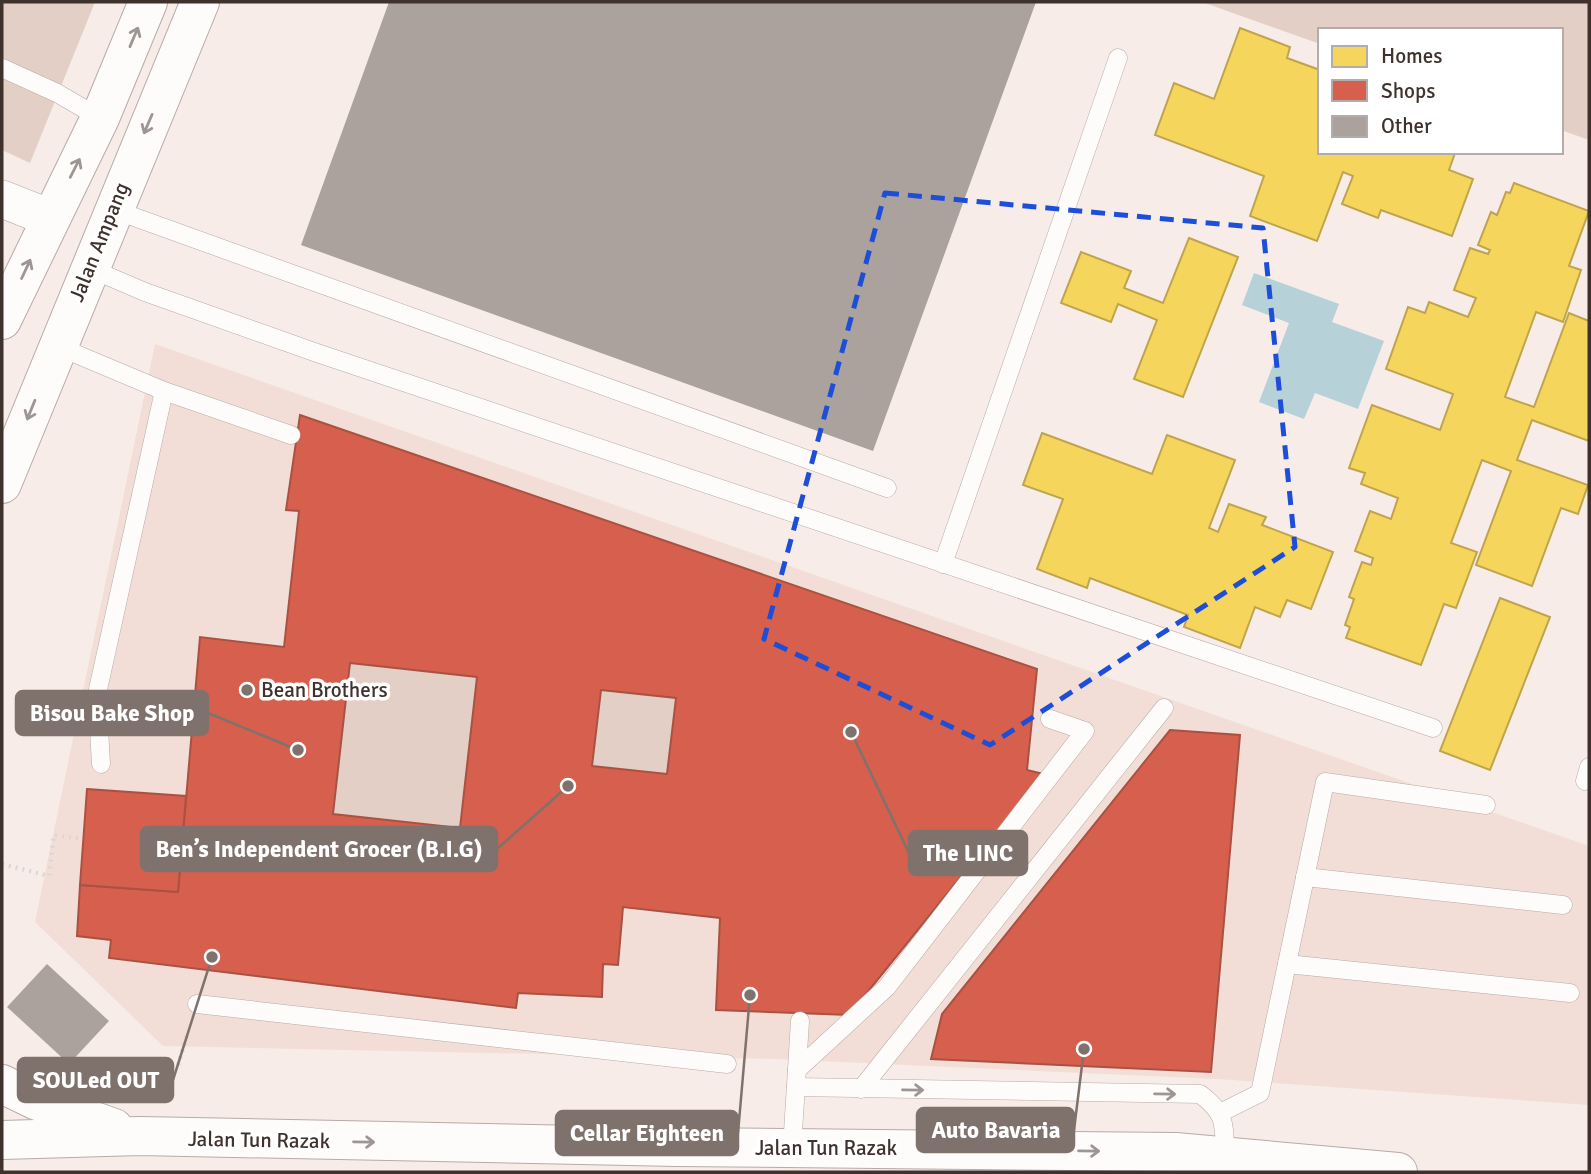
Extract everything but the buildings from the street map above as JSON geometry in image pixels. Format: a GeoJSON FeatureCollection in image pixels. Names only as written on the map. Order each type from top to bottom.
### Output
{"type":"FeatureCollection","features":[{"type":"Feature","properties":{"kind":"main road"},"geometry":{"type":"LineString","coordinates":[[2,320],[100,118],[148,2]]}},
{"type":"Feature","properties":{"kind":"main road","name":"Jalan Ampang"},"geometry":{"type":"LineString","coordinates":[[2,484],[112,209],[200,2]]}},
{"type":"Feature","properties":{"kind":"main road"},"geometry":{"type":"LineString","coordinates":[[2,1084],[46,1104],[140,1136]]}},
{"type":"Feature","properties":{"kind":"main road","name":"Jalan Tun Razak"},"geometry":{"type":"LineString","coordinates":[[2,1140],[140,1136],[677,1147],[1175,1152],[1221,1164],[1398,1172]]}},
{"type":"Feature","properties":{"kind":"main road"},"geometry":{"type":"LineString","coordinates":[[601,1172],[677,1147]]}},
{"type":"Feature","properties":{"kind":"street"},"geometry":{"type":"LineString","coordinates":[[2,199],[50,218]]}},
{"type":"Feature","properties":{"kind":"lane"},"geometry":{"type":"LineString","coordinates":[[943,564],[1118,58]]}},
{"type":"Feature","properties":{"kind":"lane"},"geometry":{"type":"LineString","coordinates":[[2,68],[57,93],[100,118]]}},
{"type":"Feature","properties":{"kind":"lane"},"geometry":{"type":"LineString","coordinates":[[112,209],[887,488]]}},
{"type":"Feature","properties":{"kind":"lane"},"geometry":{"type":"LineString","coordinates":[[89,268],[145,292],[317,353],[1433,728]]}},
{"type":"Feature","properties":{"kind":"lane"},"geometry":{"type":"LineString","coordinates":[[57,346],[164,391],[291,435]]}},
{"type":"Feature","properties":{"kind":"lane"},"geometry":{"type":"LineString","coordinates":[[101,764],[97,694],[164,391]]}},
{"type":"Feature","properties":{"kind":"lane"},"geometry":{"type":"LineString","coordinates":[[861,1089],[1164,708]]}},
{"type":"Feature","properties":{"kind":"lane"},"geometry":{"type":"LineString","coordinates":[[797,1078],[887,987],[1085,731],[1050,719]]}},
{"type":"Feature","properties":{"kind":"lane"},"geometry":{"type":"LineString","coordinates":[[1220,1113],[1260,1093],[1325,782],[1486,806]]}},
{"type":"Feature","properties":{"kind":"lane"},"geometry":{"type":"LineString","coordinates":[[1305,877],[1563,905]]}},
{"type":"Feature","properties":{"kind":"lane"},"geometry":{"type":"LineString","coordinates":[[1287,964],[1570,993]]}},
{"type":"Feature","properties":{"kind":"lane"},"geometry":{"type":"LineString","coordinates":[[197,1004],[727,1064]]}},
{"type":"Feature","properties":{"kind":"lane"},"geometry":{"type":"LineString","coordinates":[[792,1148],[800,1021]]}},
{"type":"Feature","properties":{"kind":"lane"},"geometry":{"type":"LineString","coordinates":[[797,1078],[861,1089],[1200,1094],[1224,1118],[1221,1164]]}},
{"type":"Feature","properties":{"kind":"path"},"geometry":{"type":"LineString","coordinates":[[2,864],[49,876],[54,835],[82,839]]}},
{"type":"Feature","properties":{"kind":"highlighted area"},"geometry":{"type":"Polygon","coordinates":[[[885,193],[1263,228],[1295,547],[990,745],[764,639],[885,193]]]}},
{"type":"Feature","properties":{"kind":"shaded area"},"geometry":{"type":"Polygon","coordinates":[[[2,2],[95,2],[30,163],[2,150],[2,2]]]}},
{"type":"Feature","properties":{"kind":"shaded area"},"geometry":{"type":"Polygon","coordinates":[[[1202,2],[1589,2],[1589,140],[1563,131],[1563,28],[1318,28],[1318,43],[1202,2]]]}},
{"type":"Feature","properties":{"kind":"shaded area"},"geometry":{"type":"Polygon","coordinates":[[[155,344],[1589,846],[1589,1105],[1217,1079],[774,1059],[163,1046],[35,922],[155,344]]]}},
{"type":"Feature","properties":{"kind":"shaded area"},"geometry":{"type":"Polygon","coordinates":[[[350,663],[477,677],[460,828],[333,814],[350,663]]]}},
{"type":"Feature","properties":{"kind":"shaded area"},"geometry":{"type":"Polygon","coordinates":[[[601,690],[676,698],[667,774],[592,766],[601,690]]]}},
{"type":"Feature","properties":{"kind":"water"},"geometry":{"type":"Polygon","coordinates":[[[1254,273],[1339,304],[1332,322],[1384,341],[1358,409],[1315,393],[1304,419],[1259,402],[1289,323],[1242,305],[1254,273]]]}},
{"type":"Feature","properties":{"kind":"place","name":"Bean Brothers"},"geometry":{"type":"Point","coordinates":[247,690]}},
{"type":"Feature","properties":{"kind":"place","name":"The LINC"},"geometry":{"type":"Point","coordinates":[851,732]}},
{"type":"Feature","properties":{"kind":"place","name":"Bisou Bake Shop"},"geometry":{"type":"Point","coordinates":[298,750]}},
{"type":"Feature","properties":{"kind":"place","name":"Ben’s Independent Grocer (B.I.G)"},"geometry":{"type":"Point","coordinates":[568,786]}},
{"type":"Feature","properties":{"kind":"place","name":"SOULed OUT"},"geometry":{"type":"Point","coordinates":[212,957]}},
{"type":"Feature","properties":{"kind":"place","name":"Cellar Eighteen"},"geometry":{"type":"Point","coordinates":[750,995]}},
{"type":"Feature","properties":{"kind":"place","name":"Auto Bavaria"},"geometry":{"type":"Point","coordinates":[1084,1049]}}]}
